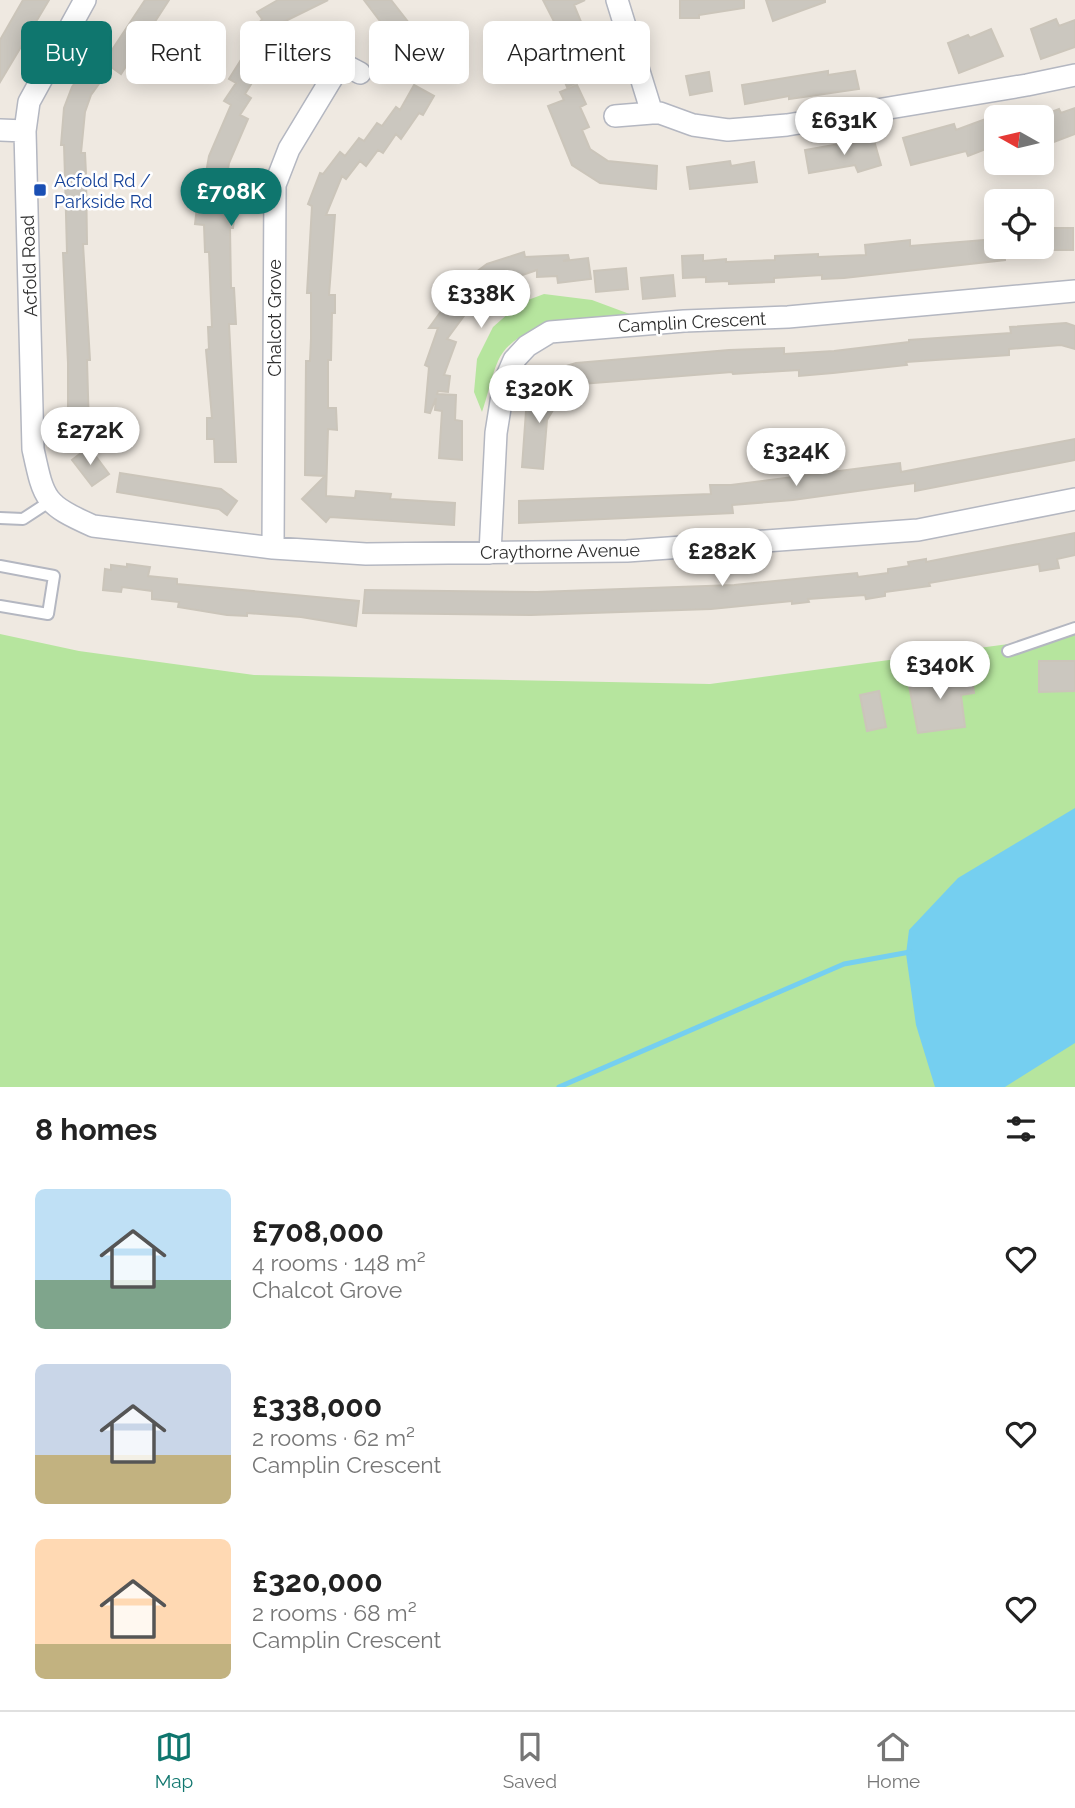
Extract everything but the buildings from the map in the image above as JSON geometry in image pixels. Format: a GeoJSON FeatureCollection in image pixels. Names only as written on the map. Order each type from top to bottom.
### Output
{"type":"FeatureCollection","features":[{"type":"Feature","properties":{"kind":"street","name":"Acfold Road"},"geometry":{"type":"LineString","coordinates":[[49,502],[40,484],[33,449],[25,131],[29,102],[85,0]]}},
{"type":"Feature","properties":{"kind":"street"},"geometry":{"type":"LineString","coordinates":[[617,0],[652,113]]}},
{"type":"Feature","properties":{"kind":"street"},"geometry":{"type":"LineString","coordinates":[[355,70],[360,73]]}},
{"type":"Feature","properties":{"kind":"street"},"geometry":{"type":"LineString","coordinates":[[615,116],[660,113],[693,125],[740,129],[800,122],[1075,75]]}},
{"type":"Feature","properties":{"kind":"street","name":"Chalcot Grove"},"geometry":{"type":"LineString","coordinates":[[273,548],[275,185],[289,149],[328,84]]}},
{"type":"Feature","properties":{"kind":"street"},"geometry":{"type":"LineString","coordinates":[[0,130],[25,131]]}},
{"type":"Feature","properties":{"kind":"street","name":"Camplin Crescent"},"geometry":{"type":"LineString","coordinates":[[489,553],[496,433],[504,383],[514,360],[527,346],[550,332],[684,321],[801,316],[1075,291]]}},
{"type":"Feature","properties":{"kind":"street","name":"Craythorne Avenue"},"geometry":{"type":"LineString","coordinates":[[49,502],[93,526],[273,548],[366,554],[627,551],[918,530],[1075,499]]}},
{"type":"Feature","properties":{"kind":"lane"},"geometry":{"type":"LineString","coordinates":[[0,518],[23,519],[49,502]]}},
{"type":"Feature","properties":{"kind":"lane"},"geometry":{"type":"LineString","coordinates":[[0,566],[54,576],[48,614],[0,606]]}},
{"type":"Feature","properties":{"kind":"lane"},"geometry":{"type":"LineString","coordinates":[[1008,651],[1075,628]]}},
{"type":"Feature","properties":{"kind":"green space"},"geometry":{"type":"Polygon","coordinates":[[[544,294],[592,300],[635,316],[559,323],[522,336],[508,347],[498,361],[482,412],[474,392],[477,359],[493,327],[520,303],[544,294]]]}},
{"type":"Feature","properties":{"kind":"green space"},"geometry":{"type":"Polygon","coordinates":[[[0,634],[79,651],[254,675],[710,684],[1075,635],[1075,1087],[0,1087],[0,634]]]}},
{"type":"Feature","properties":{"kind":"water"},"geometry":{"type":"Polygon","coordinates":[[[1075,808],[1075,1043],[1005,1087],[935,1087],[916,1025],[906,954],[909,930],[958,878],[1075,808]]]}},
{"type":"Feature","properties":{"kind":"waterway"},"geometry":{"type":"LineString","coordinates":[[559,1087],[844,964],[910,952]]}},
{"type":"Feature","properties":{"kind":"place","name":"Acfold Rd / Parkside Rd"},"geometry":{"type":"Point","coordinates":[40,190]}}]}
